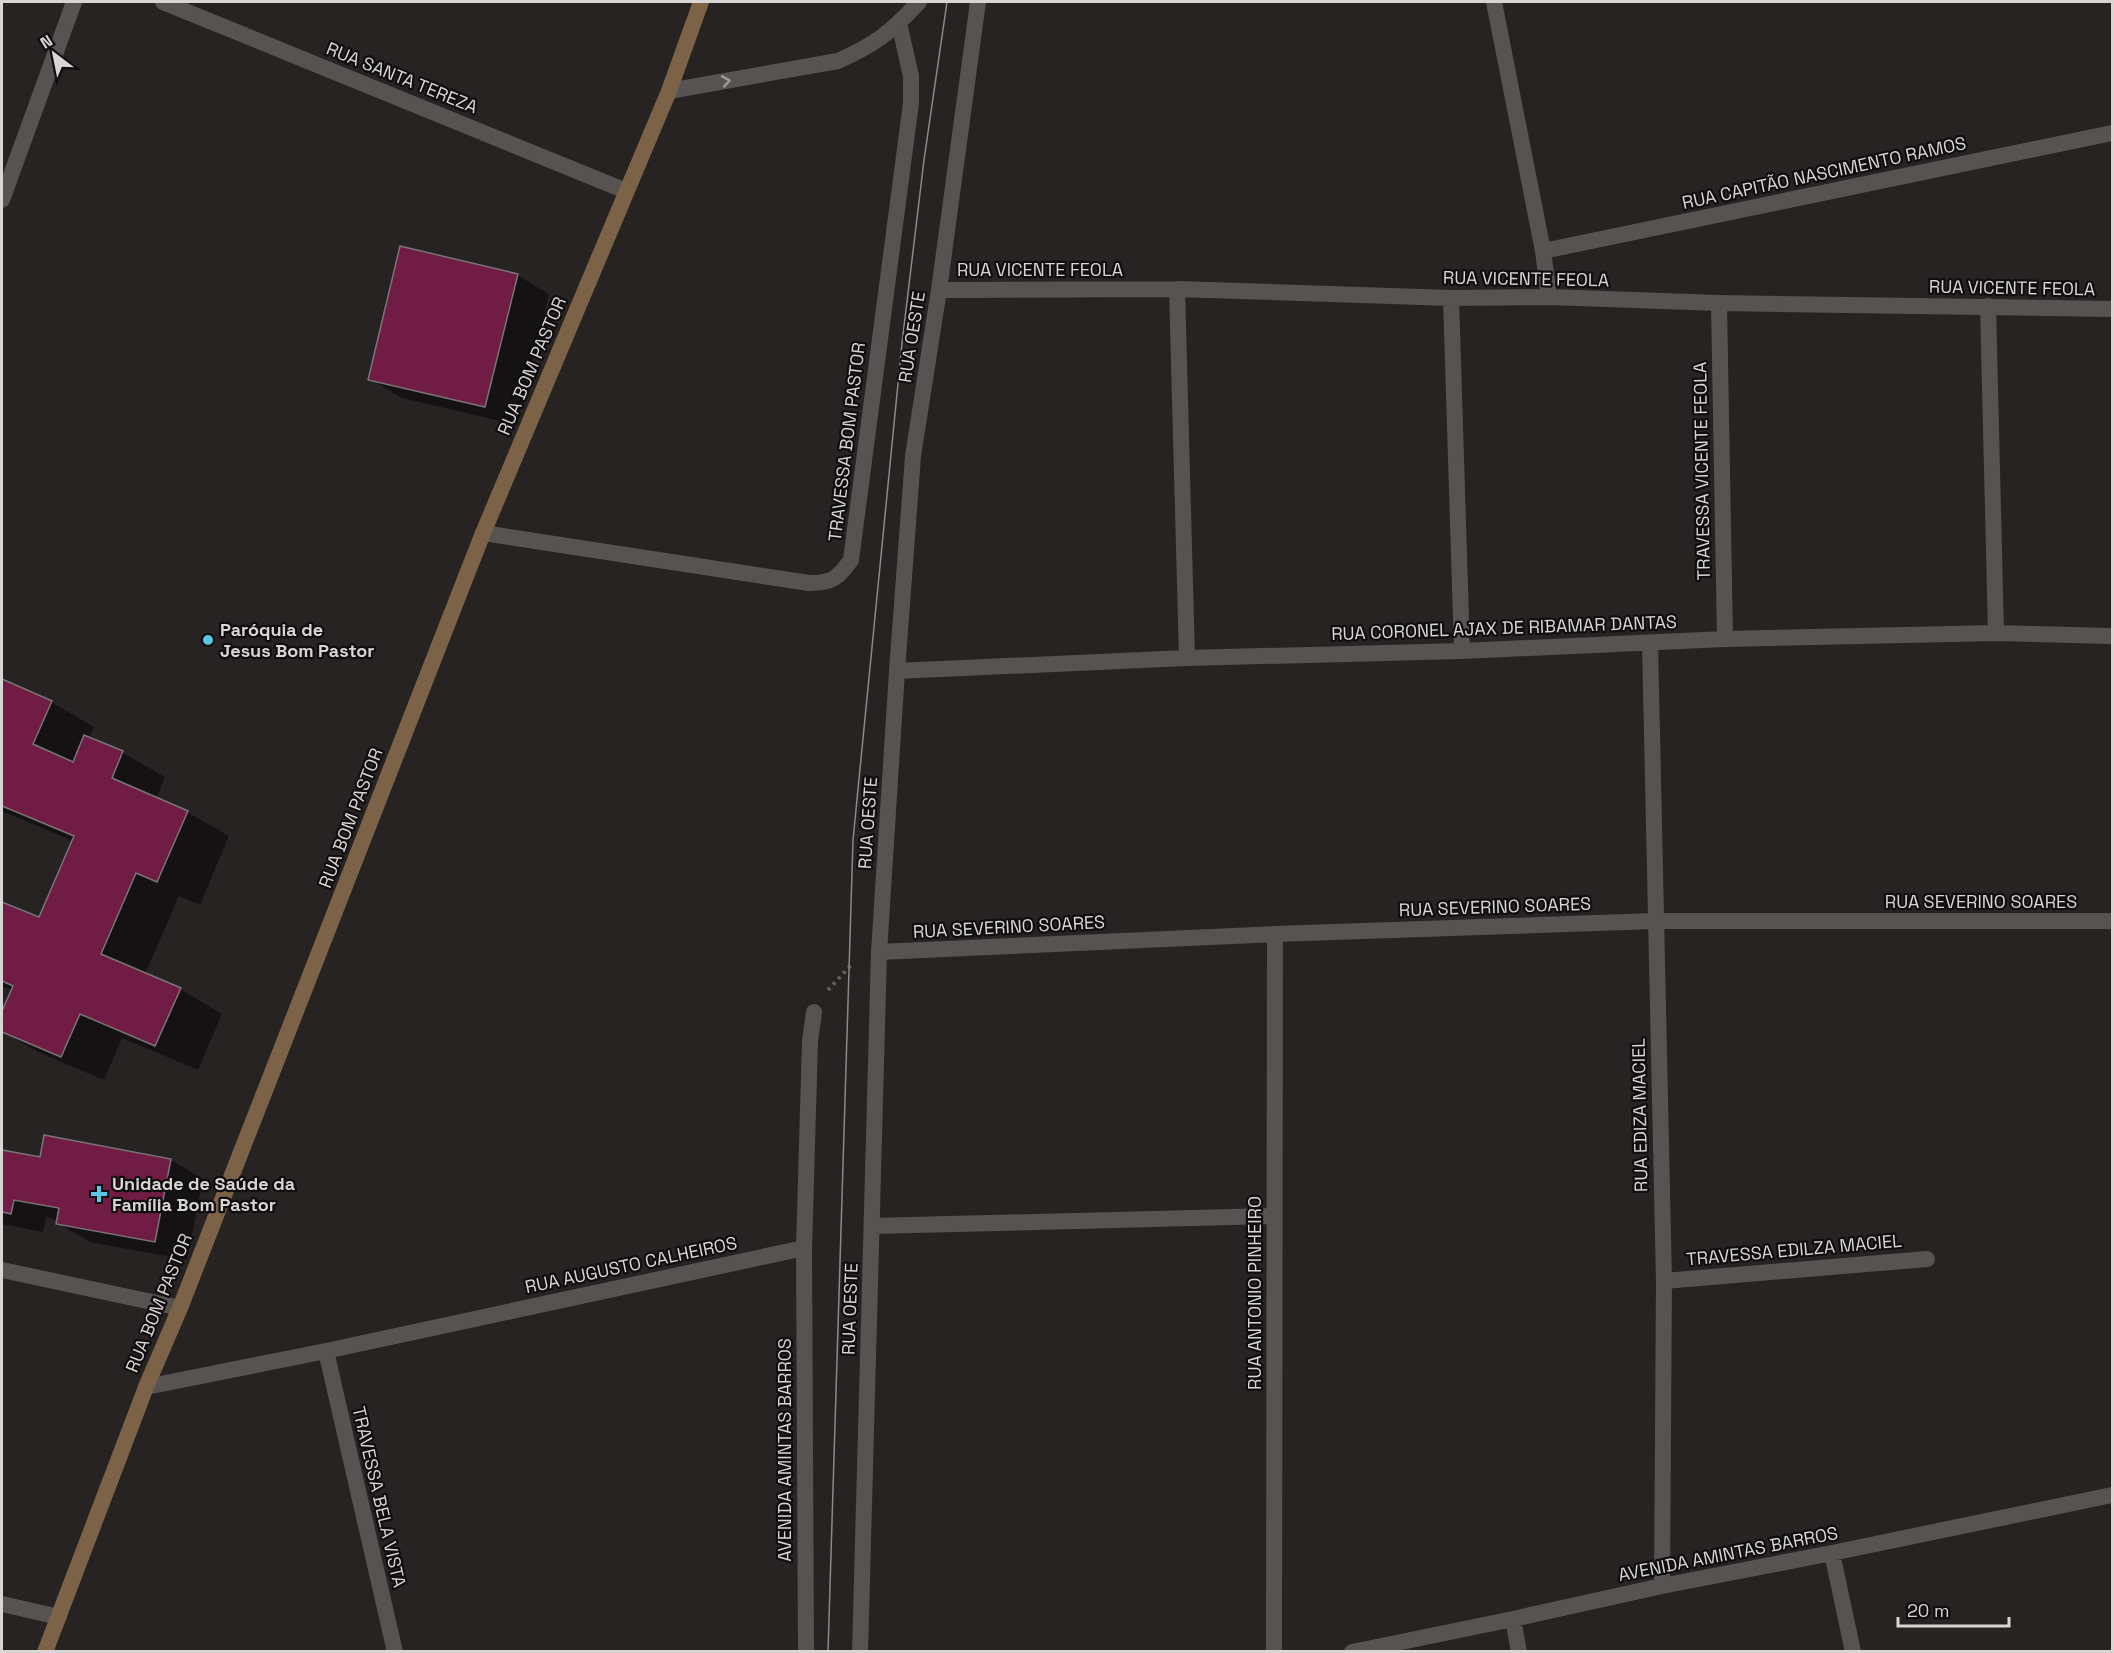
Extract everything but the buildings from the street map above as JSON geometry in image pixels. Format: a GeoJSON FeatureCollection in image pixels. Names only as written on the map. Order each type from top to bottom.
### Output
{"type":"FeatureCollection","features":[{"type":"Feature","properties":{"kind":"main road","name":"RUA BOM PASTOR"},"geometry":{"type":"LineString","coordinates":[[45,1652],[146,1387],[180,1308],[483,533],[669,92],[700,2]]}},
{"type":"Feature","properties":{"kind":"street"},"geometry":{"type":"LineString","coordinates":[[3,190],[74,2]]}},
{"type":"Feature","properties":{"kind":"street","name":"RUA SANTA TEREZA"},"geometry":{"type":"LineString","coordinates":[[163,2],[626,191]]}},
{"type":"Feature","properties":{"kind":"street"},"geometry":{"type":"LineString","coordinates":[[669,92],[838,61],[884,37],[919,2]]}},
{"type":"Feature","properties":{"kind":"street","name":"RUA OESTE"},"geometry":{"type":"LineString","coordinates":[[860,1652],[879,952],[897,671],[913,456],[939,291],[978,2]]}},
{"type":"Feature","properties":{"kind":"street"},"geometry":{"type":"LineString","coordinates":[[1494,2],[1543,251],[1549,297]]}},
{"type":"Feature","properties":{"kind":"street","name":"TRAVESSA BOM PASTOR"},"geometry":{"type":"LineString","coordinates":[[483,533],[809,583],[825,583],[840,574],[851,560],[911,103],[911,76],[899,23]]}},
{"type":"Feature","properties":{"kind":"street","name":"RUA CAPITÃO NASCIMENTO RAMOS"},"geometry":{"type":"LineString","coordinates":[[1543,251],[2112,133]]}},
{"type":"Feature","properties":{"kind":"street"},"geometry":{"type":"LineString","coordinates":[[1176,289],[1187,658]]}},
{"type":"Feature","properties":{"kind":"street","name":"RUA VICENTE FEOLA"},"geometry":{"type":"LineString","coordinates":[[939,291],[1176,289],[1451,298],[1549,297],[1719,303],[2112,309]]}},
{"type":"Feature","properties":{"kind":"street"},"geometry":{"type":"LineString","coordinates":[[1451,298],[1462,651]]}},
{"type":"Feature","properties":{"kind":"street","name":"TRAVESSA VICENTE FEOLA"},"geometry":{"type":"LineString","coordinates":[[1719,303],[1725,639]]}},
{"type":"Feature","properties":{"kind":"street"},"geometry":{"type":"LineString","coordinates":[[1988,306],[1996,633]]}},
{"type":"Feature","properties":{"kind":"street","name":"RUA CORONEL AJAX DE RIBAMAR DANTAS"},"geometry":{"type":"LineString","coordinates":[[897,671],[1187,658],[1462,651],[1725,639],[1996,633],[2112,636]]}},
{"type":"Feature","properties":{"kind":"street","name":"RUA EDIZA MACIEL"},"geometry":{"type":"LineString","coordinates":[[1650,643],[1664,1281],[1662,1586]]}},
{"type":"Feature","properties":{"kind":"street","name":"RUA SEVERINO SOARES"},"geometry":{"type":"LineString","coordinates":[[879,952],[1275,934],[1655,921],[2112,921]]}},
{"type":"Feature","properties":{"kind":"street","name":"RUA ANTONIO PINHEIRO"},"geometry":{"type":"LineString","coordinates":[[1274,1652],[1275,934]]}},
{"type":"Feature","properties":{"kind":"street"},"geometry":{"type":"LineString","coordinates":[[804,1248],[810,1041],[814,1012]]}},
{"type":"Feature","properties":{"kind":"street"},"geometry":{"type":"LineString","coordinates":[[872,1226],[1275,1216]]}},
{"type":"Feature","properties":{"kind":"street","name":"RUA AUGUSTO CALHEIROS"},"geometry":{"type":"LineString","coordinates":[[146,1387],[326,1351],[804,1248]]}},
{"type":"Feature","properties":{"kind":"street","name":"AVENIDA AMINTAS BARROS"},"geometry":{"type":"LineString","coordinates":[[804,1248],[806,1652]]}},
{"type":"Feature","properties":{"kind":"street","name":"TRAVESSA EDILZA MACIEL"},"geometry":{"type":"LineString","coordinates":[[1664,1281],[1927,1259]]}},
{"type":"Feature","properties":{"kind":"street"},"geometry":{"type":"LineString","coordinates":[[2,1270],[180,1308]]}},
{"type":"Feature","properties":{"kind":"street","name":"TRAVESSA BELA VISTA"},"geometry":{"type":"LineString","coordinates":[[326,1351],[395,1652]]}},
{"type":"Feature","properties":{"kind":"street","name":"AVENIDA AMINTAS BARROS"},"geometry":{"type":"LineString","coordinates":[[1352,1652],[2112,1494]]}},
{"type":"Feature","properties":{"kind":"street"},"geometry":{"type":"LineString","coordinates":[[1832,1553],[1853,1652]]}},
{"type":"Feature","properties":{"kind":"street"},"geometry":{"type":"LineString","coordinates":[[2,1604],[59,1617]]}},
{"type":"Feature","properties":{"kind":"street"},"geometry":{"type":"LineString","coordinates":[[1513,1619],[1519,1652]]}},
{"type":"Feature","properties":{"kind":"path"},"geometry":{"type":"LineString","coordinates":[[814,1012],[831,985],[849,965],[879,952]]}},
{"type":"Feature","properties":{"kind":"tram line"},"geometry":{"type":"LineString","coordinates":[[828,1652],[853,840],[902,343],[924,160],[947,2]]}},
{"type":"Feature","properties":{"kind":"place","name":"Paróquia de Jesus Bom Pastor"},"geometry":{"type":"Point","coordinates":[208,640]}},
{"type":"Feature","properties":{"kind":"place","name":"Unidade de Saúde da Família Bom Pastor"},"geometry":{"type":"Point","coordinates":[99,1194]}}]}
